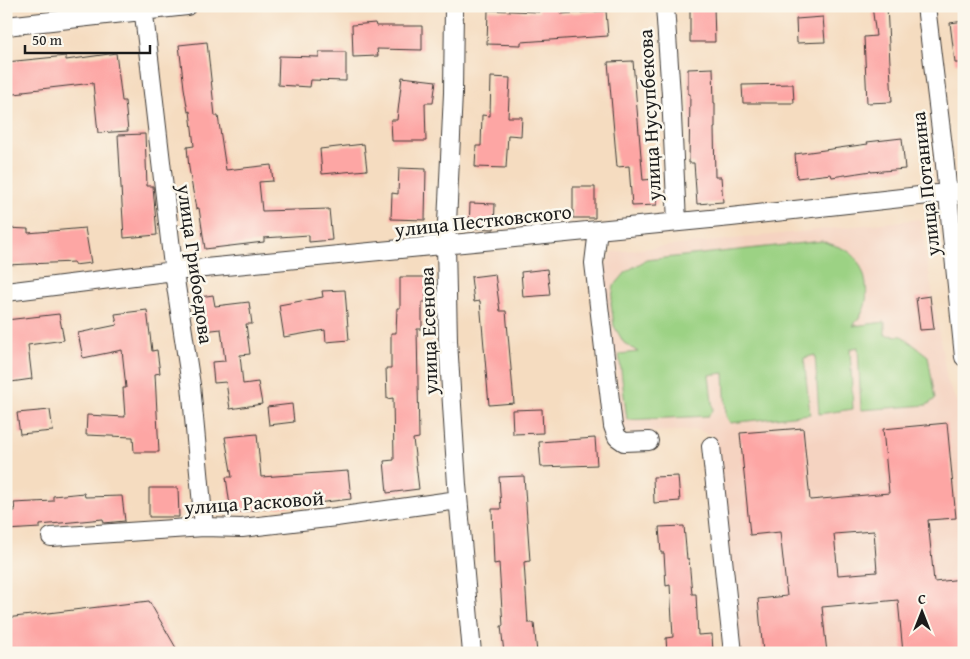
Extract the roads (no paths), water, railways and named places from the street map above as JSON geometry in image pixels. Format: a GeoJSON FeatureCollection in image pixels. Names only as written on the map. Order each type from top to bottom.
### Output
{"type":"FeatureCollection","features":[{"type":"Feature","properties":{"kind":"street"},"geometry":{"type":"LineString","coordinates":[[6,26],[143,8],[187,6]]}},
{"type":"Feature","properties":{"kind":"street","name":"улица Есенова"},"geometry":{"type":"LineString","coordinates":[[454,6],[453,93],[446,245],[448,340],[458,500],[472,653]]}},
{"type":"Feature","properties":{"kind":"street","name":"улица Нусупбекова"},"geometry":{"type":"LineString","coordinates":[[664,6],[671,95],[676,222]]}},
{"type":"Feature","properties":{"kind":"street","name":"улица Потанина"},"geometry":{"type":"LineString","coordinates":[[926,6],[956,192],[964,357]]}},
{"type":"Feature","properties":{"kind":"street","name":"улица Грибоедова"},"geometry":{"type":"LineString","coordinates":[[143,8],[174,270],[191,385],[204,527]]}},
{"type":"Feature","properties":{"kind":"street","name":"улица Пестковского"},"geometry":{"type":"LineString","coordinates":[[6,292],[174,270],[598,230],[956,192]]}},
{"type":"Feature","properties":{"kind":"street"},"geometry":{"type":"LineString","coordinates":[[598,230],[594,263],[613,426],[617,437],[624,442],[649,441]]}},
{"type":"Feature","properties":{"kind":"street"},"geometry":{"type":"LineString","coordinates":[[711,446],[733,653]]}},
{"type":"Feature","properties":{"kind":"street","name":"улица Расковой"},"geometry":{"type":"LineString","coordinates":[[52,537],[204,527],[242,528],[458,500]]}}]}
